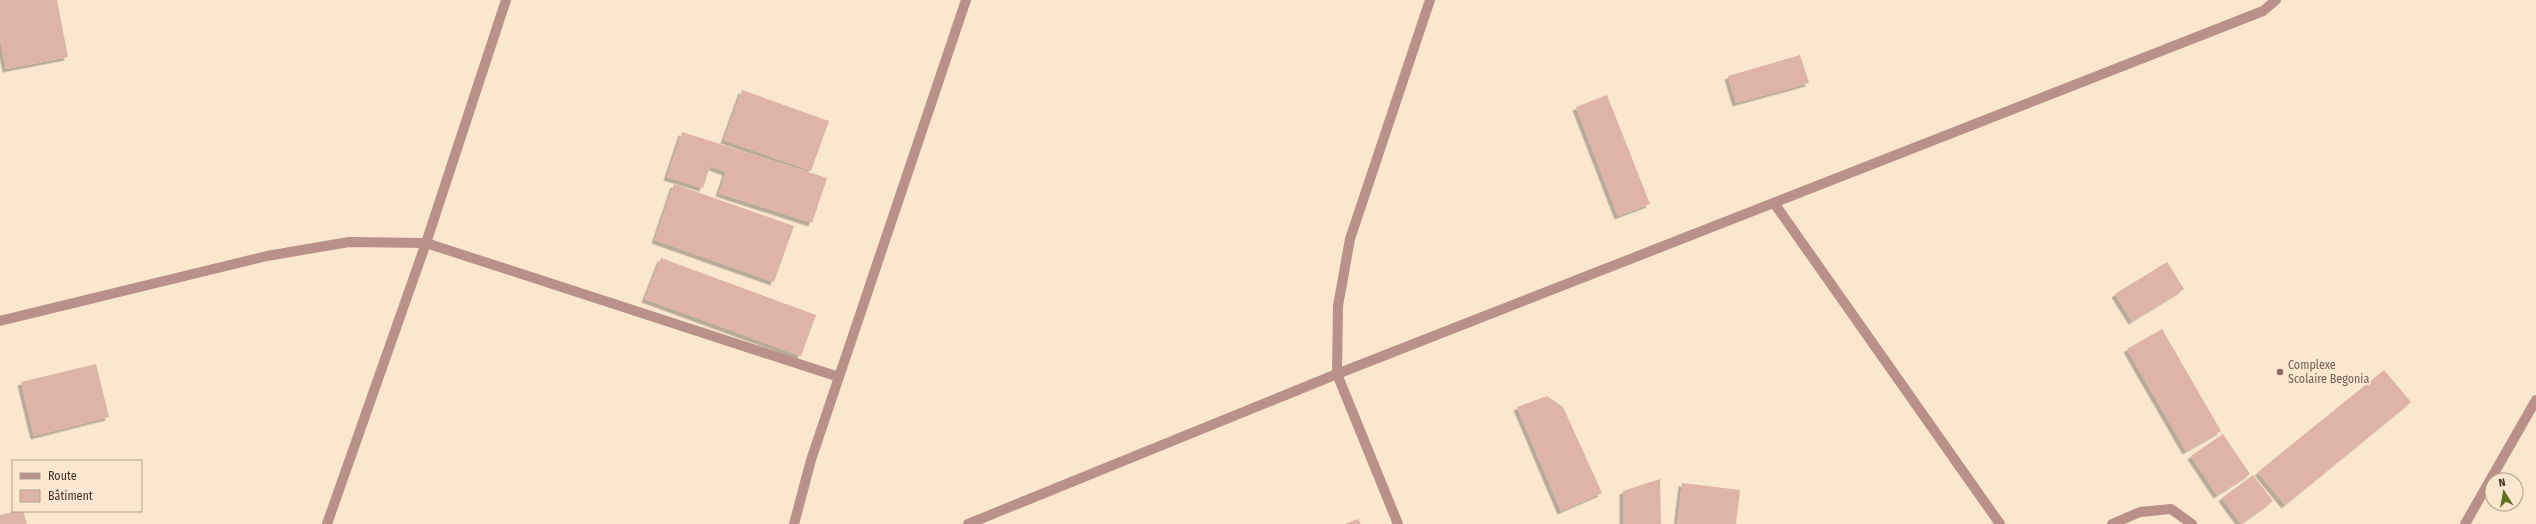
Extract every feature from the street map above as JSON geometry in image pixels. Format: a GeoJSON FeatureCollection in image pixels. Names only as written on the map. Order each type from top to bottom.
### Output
{"type":"FeatureCollection","features":[{"type":"Feature","properties":{"kind":"street"},"geometry":{"type":"LineString","coordinates":[[327,524],[426,243],[506,0]]}},
{"type":"Feature","properties":{"kind":"street"},"geometry":{"type":"LineString","coordinates":[[794,524],[811,460],[966,0]]}},
{"type":"Feature","properties":{"kind":"street"},"geometry":{"type":"LineString","coordinates":[[1398,524],[1337,374],[1338,306],[1350,239],[1430,0]]}},
{"type":"Feature","properties":{"kind":"street"},"geometry":{"type":"LineString","coordinates":[[968,524],[1337,374],[2263,11],[2276,0]]}},
{"type":"Feature","properties":{"kind":"street"},"geometry":{"type":"LineString","coordinates":[[1774,203],[2000,524]]}},
{"type":"Feature","properties":{"kind":"street"},"geometry":{"type":"LineString","coordinates":[[0,321],[266,256],[349,242],[426,243],[839,377]]}},
{"type":"Feature","properties":{"kind":"street"},"geometry":{"type":"LineString","coordinates":[[2465,524],[2536,400]]}},
{"type":"Feature","properties":{"kind":"street"},"geometry":{"type":"LineString","coordinates":[[2112,524],[2140,512],[2171,509],[2192,524]]}},
{"type":"Feature","properties":{"kind":"building"},"geometry":{"type":"Polygon","coordinates":[[[0,0],[57,0],[68,57],[6,69],[0,38],[0,0]]]}},
{"type":"Feature","properties":{"kind":"building"},"geometry":{"type":"Polygon","coordinates":[[[1800,55],[1809,83],[1736,103],[1728,76],[1800,55]]]}},
{"type":"Feature","properties":{"kind":"building"},"geometry":{"type":"Polygon","coordinates":[[[742,90],[829,121],[811,171],[724,140],[742,90]]]}},
{"type":"Feature","properties":{"kind":"building"},"geometry":{"type":"Polygon","coordinates":[[[1607,95],[1650,204],[1618,216],[1576,107],[1607,95]]]}},
{"type":"Feature","properties":{"kind":"building"},"geometry":{"type":"Polygon","coordinates":[[[682,132],[827,178],[812,223],[719,193],[726,172],[710,166],[703,188],[667,177],[682,132]]]}},
{"type":"Feature","properties":{"kind":"building"},"geometry":{"type":"Polygon","coordinates":[[[674,184],[794,226],[774,282],[655,240],[674,184]]]}},
{"type":"Feature","properties":{"kind":"building"},"geometry":{"type":"Polygon","coordinates":[[[661,258],[816,315],[801,356],[645,299],[661,258]]]}},
{"type":"Feature","properties":{"kind":"building"},"geometry":{"type":"Polygon","coordinates":[[[2167,262],[2184,289],[2132,321],[2115,294],[2167,262]]]}},
{"type":"Feature","properties":{"kind":"building"},"geometry":{"type":"Polygon","coordinates":[[[2162,329],[2221,431],[2186,451],[2127,349],[2162,329]]]}},
{"type":"Feature","properties":{"kind":"building"},"geometry":{"type":"Polygon","coordinates":[[[96,364],[109,417],[34,436],[21,382],[96,364]]]}},
{"type":"Feature","properties":{"kind":"building"},"geometry":{"type":"Polygon","coordinates":[[[2384,370],[2411,402],[2285,505],[2258,472],[2384,370]]]}},
{"type":"Feature","properties":{"kind":"building"},"geometry":{"type":"Polygon","coordinates":[[[1547,396],[1563,407],[1602,493],[1561,511],[1517,407],[1547,396]]]}},
{"type":"Feature","properties":{"kind":"building"},"geometry":{"type":"Polygon","coordinates":[[[2223,434],[2250,474],[2217,495],[2191,456],[2223,434]]]}},
{"type":"Feature","properties":{"kind":"building"},"geometry":{"type":"Polygon","coordinates":[[[2253,475],[2273,501],[2241,524],[2222,498],[2253,475]]]}},
{"type":"Feature","properties":{"kind":"building"},"geometry":{"type":"Polygon","coordinates":[[[1660,479],[1661,524],[1623,524],[1623,491],[1660,479]]]}},
{"type":"Feature","properties":{"kind":"building"},"geometry":{"type":"Polygon","coordinates":[[[1682,483],[1740,490],[1736,524],[1677,524],[1682,483]]]}},
{"type":"Feature","properties":{"kind":"building"},"geometry":{"type":"Polygon","coordinates":[[[13,512],[23,512],[27,524],[0,524],[0,515],[13,512]]]}},
{"type":"Feature","properties":{"kind":"building"},"geometry":{"type":"Polygon","coordinates":[[[1358,519],[1361,524],[1345,524],[1358,519]]]}},
{"type":"Feature","properties":{"kind":"place","name":"Complexe Scolaire Begonia"},"geometry":{"type":"Point","coordinates":[2280,372]}}]}
